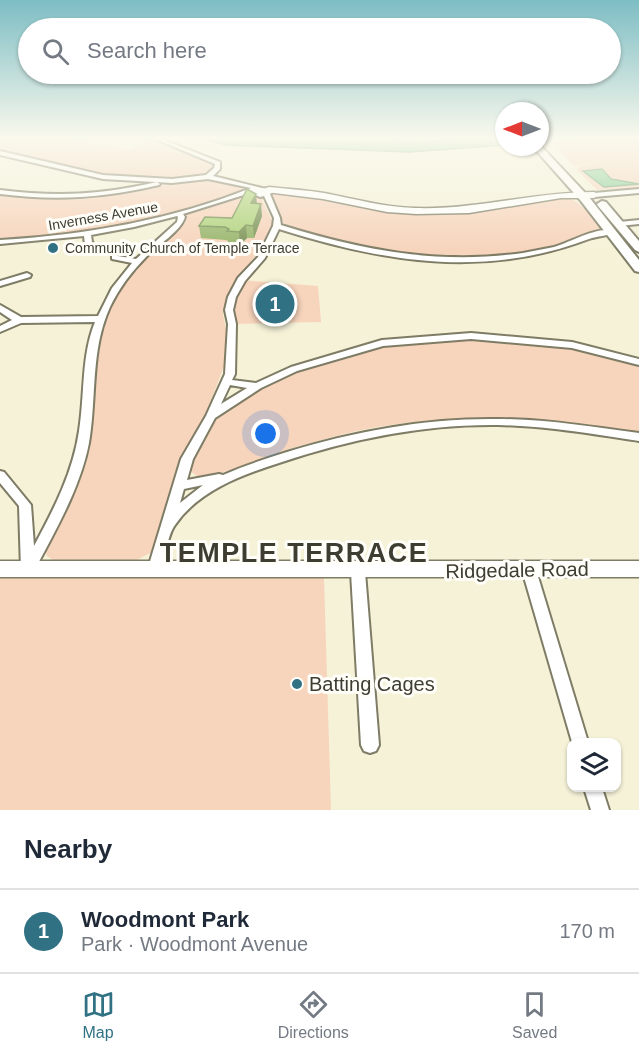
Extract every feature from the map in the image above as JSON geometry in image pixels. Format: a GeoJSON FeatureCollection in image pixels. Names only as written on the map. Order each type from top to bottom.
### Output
{"type":"FeatureCollection","features":[{"type":"Feature","properties":{"kind":"main road"},"geometry":{"type":"LineString","coordinates":[[566,176],[580,195],[639,248]]}},
{"type":"Feature","properties":{"kind":"main road"},"geometry":{"type":"LineString","coordinates":[[574,176],[594,195],[639,268]]}},
{"type":"Feature","properties":{"kind":"street"},"geometry":{"type":"LineString","coordinates":[[98,176],[172,181]]}},
{"type":"Feature","properties":{"kind":"street"},"geometry":{"type":"LineString","coordinates":[[0,192],[63,199],[100,196],[172,181],[208,177],[241,184],[259,193],[277,218],[277,226],[261,258],[241,280],[232,297],[229,310],[232,324],[232,348],[227,382],[187,459],[155,568]]}},
{"type":"Feature","properties":{"kind":"street"},"geometry":{"type":"LineString","coordinates":[[259,193],[285,192],[323,196],[387,209],[433,212],[469,210],[530,199],[639,191]]}},
{"type":"Feature","properties":{"kind":"street","name":"Inverness Avenue"},"geometry":{"type":"LineString","coordinates":[[0,242],[87,234],[179,214],[259,193]]}},
{"type":"Feature","properties":{"kind":"street"},"geometry":{"type":"LineString","coordinates":[[28,569],[65,496],[80,456],[87,425],[92,351],[99,319],[135,261],[180,223],[182,217],[179,214]]}},
{"type":"Feature","properties":{"kind":"street"},"geometry":{"type":"LineString","coordinates":[[277,226],[339,246],[372,253],[408,259],[448,260],[538,252],[639,222]]}},
{"type":"Feature","properties":{"kind":"street"},"geometry":{"type":"LineString","coordinates":[[87,234],[88,243],[95,249]]}},
{"type":"Feature","properties":{"kind":"street"},"geometry":{"type":"LineString","coordinates":[[115,257],[135,261]]}},
{"type":"Feature","properties":{"kind":"street"},"geometry":{"type":"LineString","coordinates":[[0,284],[27,275]]}},
{"type":"Feature","properties":{"kind":"street"},"geometry":{"type":"LineString","coordinates":[[0,308],[19,320]]}},
{"type":"Feature","properties":{"kind":"street"},"geometry":{"type":"LineString","coordinates":[[0,329],[19,320],[99,319]]}},
{"type":"Feature","properties":{"kind":"street"},"geometry":{"type":"LineString","coordinates":[[211,416],[257,386],[294,369],[382,344],[471,336],[572,345],[639,362]]}},
{"type":"Feature","properties":{"kind":"street"},"geometry":{"type":"LineString","coordinates":[[227,382],[257,386]]}},
{"type":"Feature","properties":{"kind":"street"},"geometry":{"type":"LineString","coordinates":[[179,486],[225,476],[348,437],[405,427],[499,422],[547,425],[639,437]]}},
{"type":"Feature","properties":{"kind":"street"},"geometry":{"type":"LineString","coordinates":[[0,475],[25,505],[28,569]]}},
{"type":"Feature","properties":{"kind":"street"},"geometry":{"type":"LineString","coordinates":[[168,524],[186,503],[225,476]]}},
{"type":"Feature","properties":{"kind":"street","name":"Ridgedale Road"},"geometry":{"type":"LineString","coordinates":[[0,569],[155,568],[358,572],[639,569]]}},
{"type":"Feature","properties":{"kind":"street"},"geometry":{"type":"LineString","coordinates":[[529,570],[579,738]]}},
{"type":"Feature","properties":{"kind":"street"},"geometry":{"type":"LineString","coordinates":[[358,572],[370,745]]}},
{"type":"Feature","properties":{"kind":"street"},"geometry":{"type":"LineString","coordinates":[[594,792],[600,810]]}},
{"type":"Feature","properties":{"kind":"shaded area"},"geometry":{"type":"Polygon","coordinates":[[[116,176],[198,176],[171,180],[116,176]]]}},
{"type":"Feature","properties":{"kind":"shaded area"},"geometry":{"type":"Polygon","coordinates":[[[583,176],[639,176],[639,188],[597,190],[583,176]]]}},
{"type":"Feature","properties":{"kind":"shaded area"},"geometry":{"type":"Polygon","coordinates":[[[589,176],[608,176],[611,179],[639,184],[604,187],[589,176]]]}},
{"type":"Feature","properties":{"kind":"shaded area"},"geometry":{"type":"Polygon","coordinates":[[[207,179],[243,186],[248,188],[248,191],[126,225],[77,233],[0,239],[0,194],[76,199],[102,197],[207,179]]]}},
{"type":"Feature","properties":{"kind":"shaded area"},"geometry":{"type":"Polygon","coordinates":[[[275,193],[305,194],[414,213],[561,197],[579,204],[600,229],[552,247],[508,255],[452,258],[395,254],[340,243],[291,227],[281,221],[275,210],[269,195],[275,193]]]}},
{"type":"Feature","properties":{"kind":"shaded area"},"geometry":{"type":"Polygon","coordinates":[[[246,195],[264,198],[262,200],[274,224],[269,237],[230,291],[223,314],[228,341],[225,364],[204,418],[186,450],[152,552],[133,562],[53,560],[47,556],[45,550],[80,472],[89,445],[99,340],[113,300],[136,265],[183,224],[186,220],[186,213],[246,195]]]}},
{"type":"Feature","properties":{"kind":"shaded area"},"geometry":{"type":"Polygon","coordinates":[[[241,280],[318,286],[321,322],[232,324],[232,297],[241,280]]]}},
{"type":"Feature","properties":{"kind":"shaded area"},"geometry":{"type":"Polygon","coordinates":[[[458,339],[557,346],[639,365],[639,432],[565,423],[491,419],[417,422],[380,426],[344,434],[200,478],[190,471],[193,456],[205,433],[240,399],[263,385],[312,365],[371,348],[458,339]]]}},
{"type":"Feature","properties":{"kind":"shaded area"},"geometry":{"type":"Polygon","coordinates":[[[0,577],[324,578],[331,810],[0,810],[0,577]]]}},
{"type":"Feature","properties":{"kind":"building"},"geometry":{"type":"Polygon","coordinates":[[[247,189],[256,194],[251,203],[261,204],[253,226],[246,225],[239,232],[227,231],[229,229],[225,227],[199,226],[205,217],[232,218],[247,189]]]}},
{"type":"Feature","properties":{"kind":"place","name":"Community Church of Temple Terrace"},"geometry":{"type":"Point","coordinates":[53,248]}},
{"type":"Feature","properties":{"kind":"place","name":"Woodmont Park"},"geometry":{"type":"Point","coordinates":[275,304]}},
{"type":"Feature","properties":{"kind":"place","name":"Batting Cages"},"geometry":{"type":"Point","coordinates":[297,684]}},
{"type":"Feature","properties":{"kind":"district","name":"TEMPLE TERRACE"},"geometry":{"type":"Point","coordinates":[294,553]}}]}
